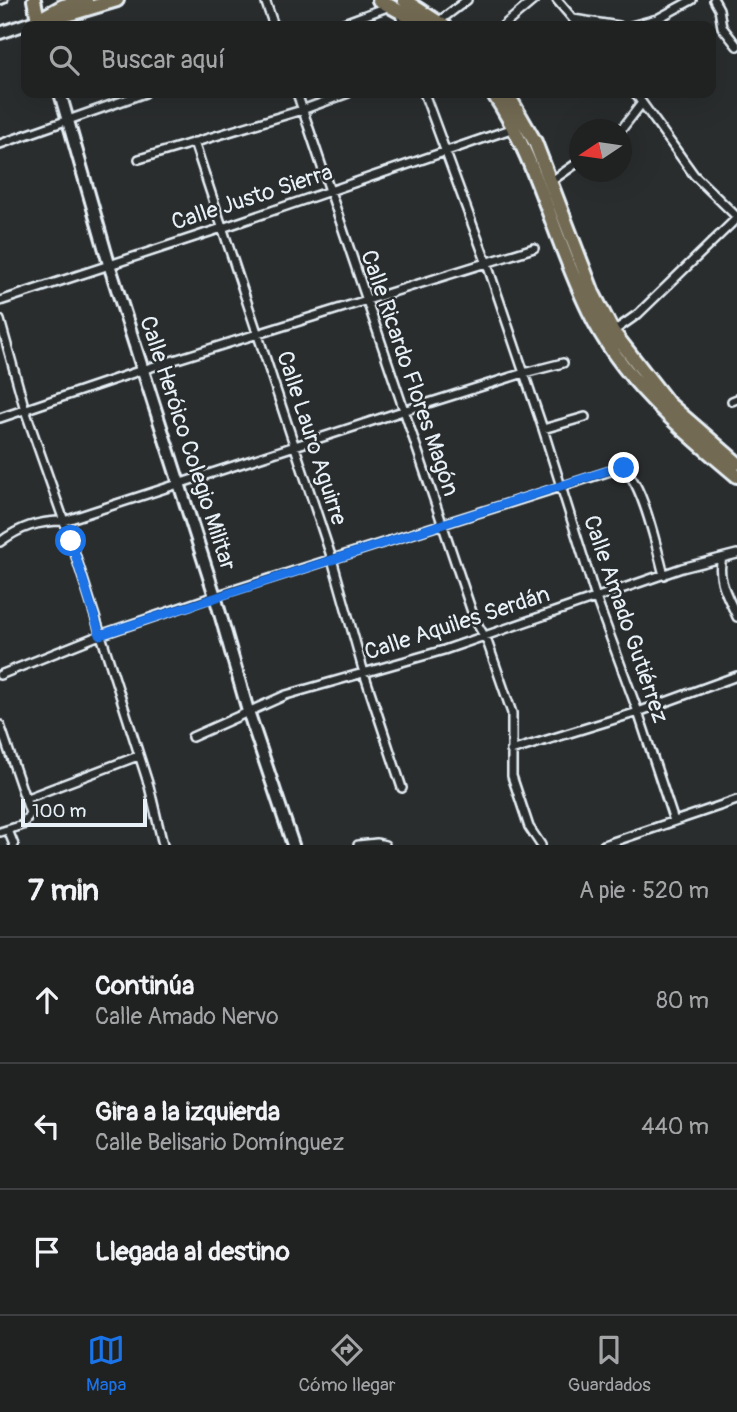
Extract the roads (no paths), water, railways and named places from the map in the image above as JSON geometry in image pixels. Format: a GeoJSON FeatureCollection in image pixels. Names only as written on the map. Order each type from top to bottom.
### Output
{"type":"FeatureCollection","features":[{"type":"Feature","properties":{"kind":"main road"},"geometry":{"type":"LineString","coordinates":[[28,0],[38,15]]}},
{"type":"Feature","properties":{"kind":"main road"},"geometry":{"type":"LineString","coordinates":[[63,0],[86,0]]}},
{"type":"Feature","properties":{"kind":"main road"},"geometry":{"type":"LineString","coordinates":[[38,15],[86,0]]}},
{"type":"Feature","properties":{"kind":"main road"},"geometry":{"type":"LineString","coordinates":[[38,15],[63,16],[117,0]]}},
{"type":"Feature","properties":{"kind":"main road"},"geometry":{"type":"LineString","coordinates":[[393,4],[428,21]]}},
{"type":"Feature","properties":{"kind":"main road"},"geometry":{"type":"LineString","coordinates":[[0,33],[21,23]]}},
{"type":"Feature","properties":{"kind":"main road","name":"Calle Heróico Colegio Militar"},"geometry":{"type":"LineString","coordinates":[[62,98],[108,264],[215,596],[248,711],[293,845]]}},
{"type":"Feature","properties":{"kind":"main road"},"geometry":{"type":"LineString","coordinates":[[496,98],[515,128],[583,297],[608,334],[626,369],[663,412],[737,476]]}},
{"type":"Feature","properties":{"kind":"main road"},"geometry":{"type":"LineString","coordinates":[[510,98],[530,132],[608,334],[668,403],[737,463]]}},
{"type":"Feature","properties":{"kind":"street"},"geometry":{"type":"LineString","coordinates":[[265,0],[272,21]]}},
{"type":"Feature","properties":{"kind":"street"},"geometry":{"type":"LineString","coordinates":[[441,21],[467,0]]}},
{"type":"Feature","properties":{"kind":"street"},"geometry":{"type":"LineString","coordinates":[[509,21],[534,0]]}},
{"type":"Feature","properties":{"kind":"street"},"geometry":{"type":"LineString","coordinates":[[557,0],[573,19],[586,21]]}},
{"type":"Feature","properties":{"kind":"street"},"geometry":{"type":"LineString","coordinates":[[650,21],[692,0]]}},
{"type":"Feature","properties":{"kind":"street"},"geometry":{"type":"LineString","coordinates":[[713,0],[719,9],[722,27],[737,46]]}},
{"type":"Feature","properties":{"kind":"street"},"geometry":{"type":"LineString","coordinates":[[349,21],[393,4],[401,21]]}},
{"type":"Feature","properties":{"kind":"street"},"geometry":{"type":"LineString","coordinates":[[0,144],[130,98]]}},
{"type":"Feature","properties":{"kind":"street","name":"Calle Ricardo Flores Magón"},"geometry":{"type":"LineString","coordinates":[[298,98],[441,524],[474,618],[484,636],[512,713],[512,776],[534,837],[541,845]]}},
{"type":"Feature","properties":{"kind":"street"},"geometry":{"type":"LineString","coordinates":[[139,159],[334,98]]}},
{"type":"Feature","properties":{"kind":"street","name":"Calle Amado Gutiérrez"},"geometry":{"type":"LineString","coordinates":[[426,98],[487,264],[596,598],[674,821]]}},
{"type":"Feature","properties":{"kind":"street"},"geometry":{"type":"LineString","coordinates":[[608,334],[638,314],[737,218],[694,175],[638,98]]}},
{"type":"Feature","properties":{"kind":"street"},"geometry":{"type":"LineString","coordinates":[[630,119],[642,103]]}},
{"type":"Feature","properties":{"kind":"street","name":"Calle Justo Sierra"},"geometry":{"type":"LineString","coordinates":[[0,301],[515,128]]}},
{"type":"Feature","properties":{"kind":"street","name":"Calle Lauro Aguirre"},"geometry":{"type":"LineString","coordinates":[[194,142],[332,559],[364,673],[402,788]]}},
{"type":"Feature","properties":{"kind":"street"},"geometry":{"type":"LineString","coordinates":[[549,182],[569,168]]}},
{"type":"Feature","properties":{"kind":"street"},"geometry":{"type":"LineString","coordinates":[[0,418],[142,370],[534,248]]}},
{"type":"Feature","properties":{"kind":"street"},"geometry":{"type":"LineString","coordinates":[[0,320],[25,410],[156,808],[163,845]]}},
{"type":"Feature","properties":{"kind":"street"},"geometry":{"type":"LineString","coordinates":[[0,542],[19,528],[64,522],[403,411],[564,363]]}},
{"type":"Feature","properties":{"kind":"street"},"geometry":{"type":"LineString","coordinates":[[543,429],[585,417]]}},
{"type":"Feature","properties":{"kind":"street"},"geometry":{"type":"LineString","coordinates":[[0,675],[100,635],[215,596],[616,468],[624,468],[631,476],[643,503],[664,575]]}},
{"type":"Feature","properties":{"kind":"street","name":"Calle Aquiles Serdán"},"geometry":{"type":"LineString","coordinates":[[192,737],[286,695],[484,636],[664,575],[737,554]]}},
{"type":"Feature","properties":{"kind":"street"},"geometry":{"type":"LineString","coordinates":[[722,558],[719,570],[721,580],[737,618]]}},
{"type":"Feature","properties":{"kind":"street"},"geometry":{"type":"LineString","coordinates":[[511,751],[638,712],[737,676]]}},
{"type":"Feature","properties":{"kind":"street"},"geometry":{"type":"LineString","coordinates":[[0,725],[30,813],[23,825],[4,831],[14,845]]}},
{"type":"Feature","properties":{"kind":"street"},"geometry":{"type":"LineString","coordinates":[[27,798],[138,757]]}},
{"type":"Feature","properties":{"kind":"street"},"geometry":{"type":"LineString","coordinates":[[604,845],[737,800]]}},
{"type":"Feature","properties":{"kind":"street"},"geometry":{"type":"LineString","coordinates":[[529,845],[534,837]]}},
{"type":"Feature","properties":{"kind":"street"},"geometry":{"type":"LineString","coordinates":[[358,845],[385,845]]}},
{"type":"Feature","properties":{"kind":"lane"},"geometry":{"type":"LineString","coordinates":[[0,2],[5,0]]}}]}
